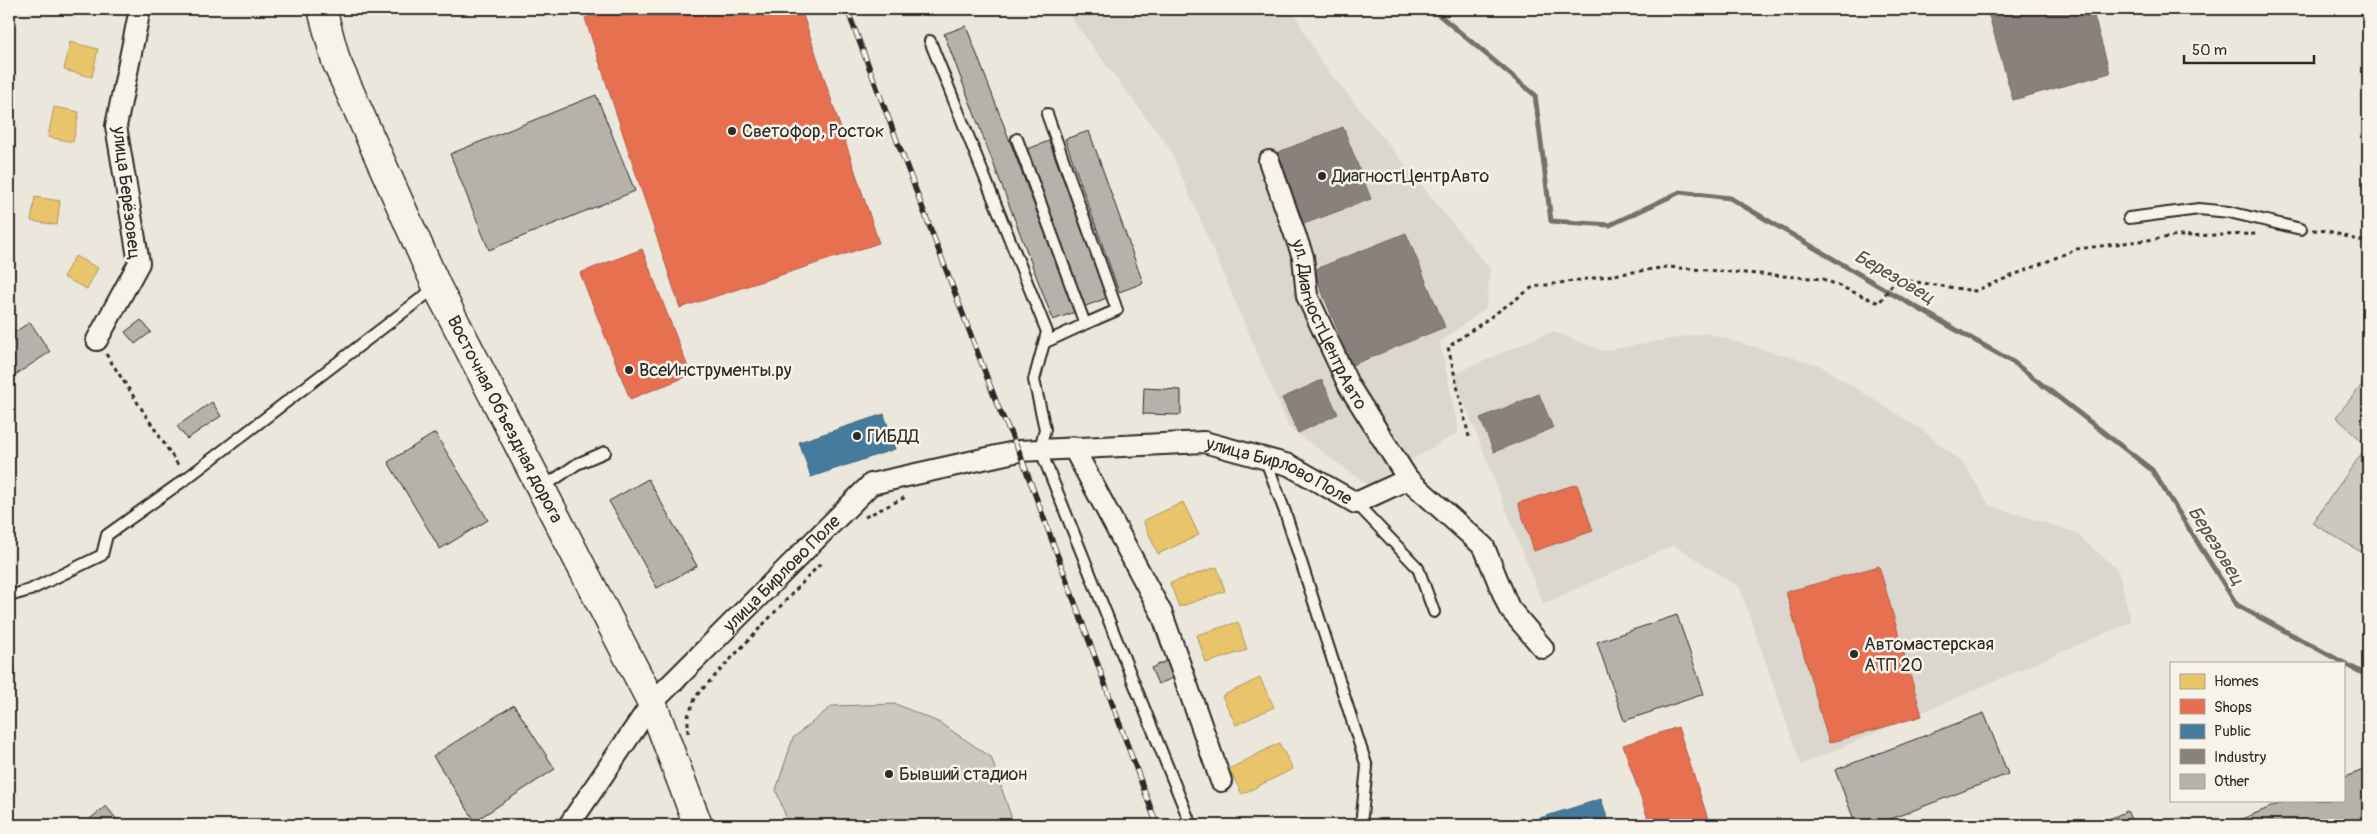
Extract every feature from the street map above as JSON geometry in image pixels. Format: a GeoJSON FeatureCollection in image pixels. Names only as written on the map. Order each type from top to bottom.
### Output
{"type":"FeatureCollection","features":[{"type":"Feature","properties":{"kind":"main road","name":"Восточная Объездная дорога"},"geometry":{"type":"LineString","coordinates":[[322,9],[336,61],[437,287],[652,703],[698,825]]}},
{"type":"Feature","properties":{"kind":"street","name":"улица Берёзовец"},"geometry":{"type":"LineString","coordinates":[[97,340],[139,263],[116,126],[140,9]]}},
{"type":"Feature","properties":{"kind":"street","name":"ул. ДиагностЦентрАвто"},"geometry":{"type":"LineString","coordinates":[[1269,161],[1303,257],[1307,296],[1349,386],[1408,479]]}},
{"type":"Feature","properties":{"kind":"street","name":"улица Бирлово Поле"},"geometry":{"type":"LineString","coordinates":[[569,825],[652,703],[871,484],[1018,451],[1204,442],[1289,465],[1356,503],[1408,479]]}},
{"type":"Feature","properties":{"kind":"street"},"geometry":{"type":"LineString","coordinates":[[1073,447],[1162,614],[1221,781]]}},
{"type":"Feature","properties":{"kind":"street"},"geometry":{"type":"LineString","coordinates":[[1408,479],[1484,547],[1508,608],[1543,648]]}},
{"type":"Feature","properties":{"kind":"lane"},"geometry":{"type":"LineString","coordinates":[[930,41],[1047,332],[1046,342],[1034,380],[1045,429],[1040,449],[1191,825]]}},
{"type":"Feature","properties":{"kind":"lane"},"geometry":{"type":"LineString","coordinates":[[1046,342],[1117,310],[1047,114]]}},
{"type":"Feature","properties":{"kind":"lane"},"geometry":{"type":"LineString","coordinates":[[1017,139],[1085,324]]}},
{"type":"Feature","properties":{"kind":"lane"},"geometry":{"type":"LineString","coordinates":[[2129,218],[2199,209],[2230,212],[2301,229]]}},
{"type":"Feature","properties":{"kind":"lane"},"geometry":{"type":"LineString","coordinates":[[9,596],[30,590],[102,556],[108,535],[187,478],[437,287]]}},
{"type":"Feature","properties":{"kind":"lane"},"geometry":{"type":"LineString","coordinates":[[542,489],[577,464],[605,452]]}},
{"type":"Feature","properties":{"kind":"lane"},"geometry":{"type":"LineString","coordinates":[[1264,457],[1285,512],[1366,767],[1361,825]]}},
{"type":"Feature","properties":{"kind":"lane"},"geometry":{"type":"LineString","coordinates":[[1356,503],[1418,568],[1434,612]]}},
{"type":"Feature","properties":{"kind":"path"},"geometry":{"type":"LineString","coordinates":[[2301,229],[2328,231],[2368,243]]}},
{"type":"Feature","properties":{"kind":"path"},"geometry":{"type":"LineString","coordinates":[[1468,437],[1448,348],[1533,288],[1666,266],[1823,279],[1879,303],[1896,279],[1975,291],[2077,249],[2180,236],[2262,233]]}},
{"type":"Feature","properties":{"kind":"path"},"geometry":{"type":"LineString","coordinates":[[97,340],[187,478]]}},
{"type":"Feature","properties":{"kind":"path"},"geometry":{"type":"LineString","coordinates":[[863,518],[907,496]]}},
{"type":"Feature","properties":{"kind":"path"},"geometry":{"type":"LineString","coordinates":[[690,740],[688,716],[696,696],[824,560]]}},
{"type":"Feature","properties":{"kind":"shaded area"},"geometry":{"type":"Polygon","coordinates":[[[1064,9],[1292,9],[1321,62],[1490,269],[1486,308],[1440,342],[1459,432],[1368,485],[1289,428],[1170,149],[1064,9]]]}},
{"type":"Feature","properties":{"kind":"shaded area"},"geometry":{"type":"Polygon","coordinates":[[[1553,331],[1603,351],[1705,333],[1819,365],[1922,430],[1964,464],[1990,506],[2075,532],[2118,570],[2131,622],[1801,765],[1740,588],[1674,545],[1543,604],[1453,374],[1553,331]]]}},
{"type":"Feature","properties":{"kind":"shaded area"},"geometry":{"type":"Polygon","coordinates":[[[2368,377],[2368,556],[2312,523],[2367,446],[2336,417],[2368,377]]]}},
{"type":"Feature","properties":{"kind":"shaded area","name":"Бывший стадион"},"geometry":{"type":"Polygon","coordinates":[[[896,704],[940,723],[991,757],[1014,825],[789,825],[776,790],[793,738],[832,706],[896,704]]]}},
{"type":"Feature","properties":{"kind":"building: Homes"},"geometry":{"type":"Polygon","coordinates":[[[70,42],[98,49],[92,77],[64,70],[70,42]]]}},
{"type":"Feature","properties":{"kind":"building: Homes"},"geometry":{"type":"Polygon","coordinates":[[[54,107],[79,112],[73,142],[48,137],[54,107]]]}},
{"type":"Feature","properties":{"kind":"building: Homes"},"geometry":{"type":"Polygon","coordinates":[[[35,197],[60,201],[57,225],[31,221],[35,197]]]}},
{"type":"Feature","properties":{"kind":"building: Homes"},"geometry":{"type":"Polygon","coordinates":[[[75,256],[98,268],[87,289],[63,277],[75,256]]]}},
{"type":"Feature","properties":{"kind":"building: Homes"},"geometry":{"type":"Polygon","coordinates":[[[1183,502],[1199,535],[1158,554],[1143,521],[1183,502]]]}},
{"type":"Feature","properties":{"kind":"building: Homes"},"geometry":{"type":"Polygon","coordinates":[[[1217,567],[1225,591],[1179,607],[1170,583],[1217,567]]]}},
{"type":"Feature","properties":{"kind":"building: Homes"},"geometry":{"type":"Polygon","coordinates":[[[1238,622],[1247,650],[1206,663],[1197,635],[1238,622]]]}},
{"type":"Feature","properties":{"kind":"building: Homes"},"geometry":{"type":"Polygon","coordinates":[[[1260,678],[1274,707],[1236,725],[1222,696],[1260,678]]]}},
{"type":"Feature","properties":{"kind":"building: Homes"},"geometry":{"type":"Polygon","coordinates":[[[1279,743],[1293,769],[1242,794],[1229,769],[1279,743]]]}},
{"type":"Feature","properties":{"kind":"building: Shops","name":"Светофор, Росток"},"geometry":{"type":"Polygon","coordinates":[[[612,9],[801,9],[879,243],[680,308],[585,18],[612,9]]]}},
{"type":"Feature","properties":{"kind":"building: Shops"},"geometry":{"type":"Polygon","coordinates":[[[642,249],[691,375],[630,399],[580,273],[642,249]]]}},
{"type":"Feature","properties":{"kind":"building: Shops"},"geometry":{"type":"Polygon","coordinates":[[[1577,484],[1593,531],[1534,551],[1518,503],[1577,484]]]}},
{"type":"Feature","properties":{"kind":"building: Shops","name":"Автомастерская АТП 20"},"geometry":{"type":"Polygon","coordinates":[[[1879,566],[1922,716],[1829,743],[1786,592],[1879,566]]]}},
{"type":"Feature","properties":{"kind":"building: Shops"},"geometry":{"type":"Polygon","coordinates":[[[1678,727],[1710,825],[1650,825],[1623,745],[1678,727]]]}},
{"type":"Feature","properties":{"kind":"building: Public"},"geometry":{"type":"Polygon","coordinates":[[[884,414],[895,449],[811,477],[799,442],[884,414]]]}},
{"type":"Feature","properties":{"kind":"building: Public"},"geometry":{"type":"Polygon","coordinates":[[[1601,799],[1610,825],[1517,825],[1601,799]]]}},
{"type":"Feature","properties":{"kind":"building: Industry"},"geometry":{"type":"Polygon","coordinates":[[[1987,9],[2092,9],[2110,73],[2013,100],[1987,9]]]}},
{"type":"Feature","properties":{"kind":"building: Industry","name":"ДиагностЦентрАвто"},"geometry":{"type":"Polygon","coordinates":[[[1343,127],[1371,199],[1301,225],[1273,154],[1343,127]]]}},
{"type":"Feature","properties":{"kind":"building: Industry"},"geometry":{"type":"Polygon","coordinates":[[[1406,233],[1445,327],[1352,365],[1313,270],[1406,233]]]}},
{"type":"Feature","properties":{"kind":"building: Industry"},"geometry":{"type":"Polygon","coordinates":[[[1322,380],[1338,414],[1298,433],[1282,398],[1322,380]]]}},
{"type":"Feature","properties":{"kind":"building: Industry"},"geometry":{"type":"Polygon","coordinates":[[[1539,394],[1553,428],[1494,452],[1480,418],[1539,394]]]}},
{"type":"Feature","properties":{"kind":"building: Other"},"geometry":{"type":"Polygon","coordinates":[[[966,26],[1075,312],[1053,320],[944,34],[966,26]]]}},
{"type":"Feature","properties":{"kind":"building: Other"},"geometry":{"type":"Polygon","coordinates":[[[596,95],[635,191],[489,250],[450,154],[596,95]]]}},
{"type":"Feature","properties":{"kind":"building: Other"},"geometry":{"type":"Polygon","coordinates":[[[1089,131],[1143,283],[1119,292],[1065,139],[1089,131]]]}},
{"type":"Feature","properties":{"kind":"building: Other"},"geometry":{"type":"Polygon","coordinates":[[[1049,141],[1107,298],[1083,307],[1025,150],[1049,141]]]}},
{"type":"Feature","properties":{"kind":"building: Other"},"geometry":{"type":"Polygon","coordinates":[[[141,320],[151,332],[135,344],[125,332],[141,320]]]}},
{"type":"Feature","properties":{"kind":"building: Other"},"geometry":{"type":"Polygon","coordinates":[[[30,322],[50,352],[9,379],[9,336],[30,322]]]}},
{"type":"Feature","properties":{"kind":"building: Other"},"geometry":{"type":"Polygon","coordinates":[[[1144,388],[1181,390],[1181,415],[1143,414],[1144,388]]]}},
{"type":"Feature","properties":{"kind":"building: Other"},"geometry":{"type":"Polygon","coordinates":[[[212,402],[221,416],[187,439],[177,426],[212,402]]]}},
{"type":"Feature","properties":{"kind":"building: Other"},"geometry":{"type":"Polygon","coordinates":[[[435,433],[488,520],[440,549],[388,462],[435,433]]]}},
{"type":"Feature","properties":{"kind":"building: Other"},"geometry":{"type":"Polygon","coordinates":[[[648,479],[697,566],[657,588],[609,501],[648,479]]]}},
{"type":"Feature","properties":{"kind":"building: Other"},"geometry":{"type":"Polygon","coordinates":[[[1677,615],[1704,694],[1624,721],[1597,642],[1677,615]]]}},
{"type":"Feature","properties":{"kind":"building: Other"},"geometry":{"type":"Polygon","coordinates":[[[1169,660],[1176,677],[1158,684],[1151,668],[1169,660]]]}},
{"type":"Feature","properties":{"kind":"building: Other"},"geometry":{"type":"Polygon","coordinates":[[[514,705],[555,769],[475,821],[433,756],[514,705]]]}},
{"type":"Feature","properties":{"kind":"building: Other"},"geometry":{"type":"Polygon","coordinates":[[[1984,713],[2008,774],[1875,825],[1856,825],[1835,770],[1984,713]]]}},
{"type":"Feature","properties":{"kind":"building: Other"},"geometry":{"type":"Polygon","coordinates":[[[2368,768],[2368,825],[2227,825],[2283,802],[2344,802],[2344,778],[2368,768]]]}},
{"type":"Feature","properties":{"kind":"building: Other"},"geometry":{"type":"Polygon","coordinates":[[[106,806],[121,825],[82,825],[106,806]]]}},
{"type":"Feature","properties":{"kind":"building: Other"},"geometry":{"type":"Polygon","coordinates":[[[2127,811],[2134,825],[2096,825],[2127,811]]]}},
{"type":"Feature","properties":{"kind":"waterway","name":"Березовец"},"geometry":{"type":"LineString","coordinates":[[1432,9],[1535,95],[1551,221],[1610,225],[1680,192],[1730,198],[2013,362],[2152,470],[2237,605],[2342,662]]}},
{"type":"Feature","properties":{"kind":"waterway","name":"Березовец"},"geometry":{"type":"LineString","coordinates":[[2344,663],[2368,676]]}},
{"type":"Feature","properties":{"kind":"railway"},"geometry":{"type":"LineString","coordinates":[[847,9],[999,409],[1019,451],[1157,825]]}},
{"type":"Feature","properties":{"kind":"place","name":"Светофор, Росток"},"geometry":{"type":"Point","coordinates":[732,131]}},
{"type":"Feature","properties":{"kind":"place","name":"ДиагностЦентрАвто"},"geometry":{"type":"Point","coordinates":[1322,176]}},
{"type":"Feature","properties":{"kind":"place","name":"ВсеИнструменты.ру"},"geometry":{"type":"Point","coordinates":[629,370]}},
{"type":"Feature","properties":{"kind":"place","name":"ГИБДД"},"geometry":{"type":"Point","coordinates":[857,436]}},
{"type":"Feature","properties":{"kind":"place","name":"Автомастерская АТП 20"},"geometry":{"type":"Point","coordinates":[1854,654]}},
{"type":"Feature","properties":{"kind":"place","name":"Бывший стадион"},"geometry":{"type":"Point","coordinates":[889,774]}}]}
